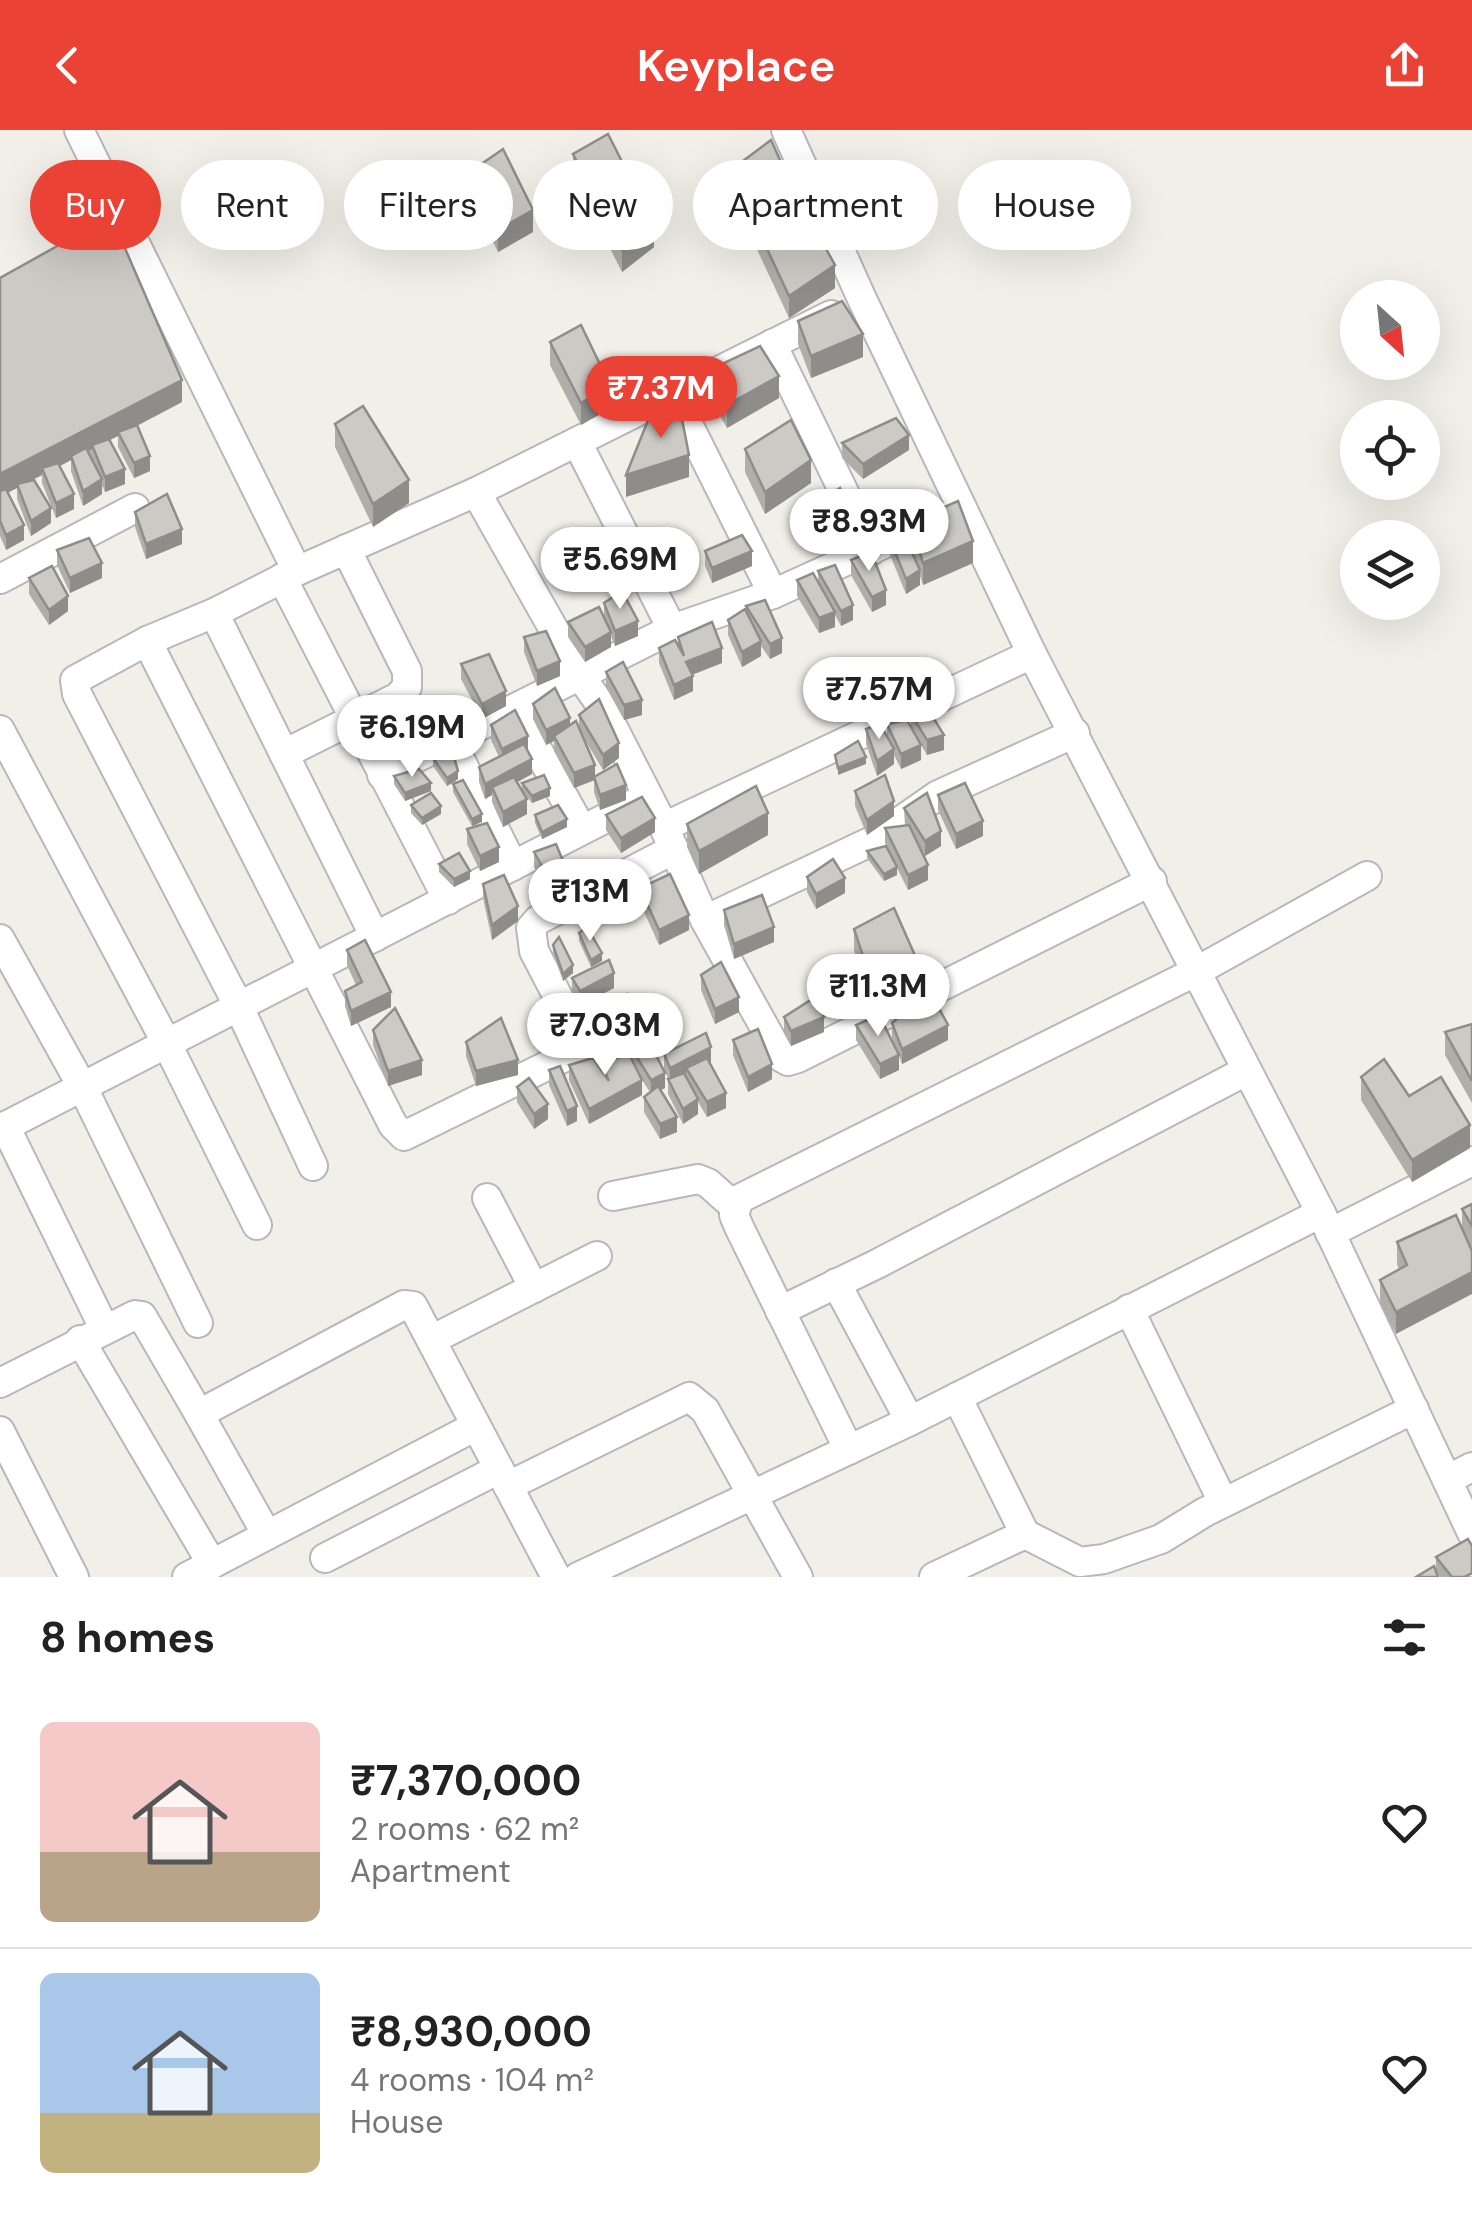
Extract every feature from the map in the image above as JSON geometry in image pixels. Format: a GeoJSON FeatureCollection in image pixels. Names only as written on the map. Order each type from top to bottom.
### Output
{"type":"FeatureCollection","features":[{"type":"Feature","properties":{"kind":"street"},"geometry":{"type":"LineString","coordinates":[[79,130],[290,575],[353,718],[448,900]]}},
{"type":"Feature","properties":{"kind":"street"},"geometry":{"type":"LineString","coordinates":[[786,130],[862,300],[1032,654],[1152,881],[1414,1409],[1460,1473],[1472,1533]]}},
{"type":"Feature","properties":{"kind":"street"},"geometry":{"type":"LineString","coordinates":[[313,1166],[238,1005],[74,687],[79,676],[476,492],[862,300]]}},
{"type":"Feature","properties":{"kind":"street"},"geometry":{"type":"LineString","coordinates":[[772,344],[872,550]]}},
{"type":"Feature","properties":{"kind":"street"},"geometry":{"type":"LineString","coordinates":[[672,392],[773,594]]}},
{"type":"Feature","properties":{"kind":"street"},"geometry":{"type":"LineString","coordinates":[[577,442],[672,629]]}},
{"type":"Feature","properties":{"kind":"street"},"geometry":{"type":"LineString","coordinates":[[476,492],[578,674],[603,708],[669,838],[704,920],[775,1049],[788,1060],[1152,881]]}},
{"type":"Feature","properties":{"kind":"street"},"geometry":{"type":"LineString","coordinates":[[0,580],[135,508]]}},
{"type":"Feature","properties":{"kind":"street"},"geometry":{"type":"LineString","coordinates":[[382,775],[672,629],[773,594],[962,508]]}},
{"type":"Feature","properties":{"kind":"street"},"geometry":{"type":"LineString","coordinates":[[284,754],[398,697],[407,686],[407,671],[346,550]]}},
{"type":"Feature","properties":{"kind":"street"},"geometry":{"type":"LineString","coordinates":[[214,613],[376,937]]}},
{"type":"Feature","properties":{"kind":"street"},"geometry":{"type":"LineString","coordinates":[[147,642],[393,1126],[404,1136],[576,1052],[579,1038],[534,950],[532,928],[538,920],[669,838],[1032,654]]}},
{"type":"Feature","properties":{"kind":"street"},"geometry":{"type":"LineString","coordinates":[[514,709],[582,830]]}},
{"type":"Feature","properties":{"kind":"street"},"geometry":{"type":"LineString","coordinates":[[0,730],[166,1042],[257,1225]]}},
{"type":"Feature","properties":{"kind":"street"},"geometry":{"type":"LineString","coordinates":[[704,920],[872,840],[938,796],[1075,733]]}},
{"type":"Feature","properties":{"kind":"street"},"geometry":{"type":"LineString","coordinates":[[452,743],[513,866]]}},
{"type":"Feature","properties":{"kind":"street"},"geometry":{"type":"LineString","coordinates":[[476,1426],[200,1570],[3,1127],[647,797]]}},
{"type":"Feature","properties":{"kind":"street"},"geometry":{"type":"LineString","coordinates":[[735,1206],[746,1194],[1196,971],[1367,876]]}},
{"type":"Feature","properties":{"kind":"street"},"geometry":{"type":"LineString","coordinates":[[0,938],[83,1088],[198,1322]]}},
{"type":"Feature","properties":{"kind":"street"},"geometry":{"type":"LineString","coordinates":[[780,1311],[1246,1071]]}},
{"type":"Feature","properties":{"kind":"street"},"geometry":{"type":"LineString","coordinates":[[578,1577],[910,1421],[1130,1309],[1472,1161]]}},
{"type":"Feature","properties":{"kind":"street"},"geometry":{"type":"LineString","coordinates":[[613,1196],[698,1178],[735,1206],[739,1227],[849,1450]]}},
{"type":"Feature","properties":{"kind":"street"},"geometry":{"type":"LineString","coordinates":[[487,1198],[534,1288]]}},
{"type":"Feature","properties":{"kind":"street"},"geometry":{"type":"LineString","coordinates":[[433,1339],[597,1256]]}},
{"type":"Feature","properties":{"kind":"street"},"geometry":{"type":"LineString","coordinates":[[836,1283],[910,1421]]}},
{"type":"Feature","properties":{"kind":"street"},"geometry":{"type":"LineString","coordinates":[[199,1414],[404,1305],[412,1306],[433,1339],[556,1577]]}},
{"type":"Feature","properties":{"kind":"street"},"geometry":{"type":"LineString","coordinates":[[1130,1309],[1224,1502]]}},
{"type":"Feature","properties":{"kind":"street"},"geometry":{"type":"LineString","coordinates":[[0,1383],[125,1318],[142,1316],[267,1535]]}},
{"type":"Feature","properties":{"kind":"street"},"geometry":{"type":"LineString","coordinates":[[958,1397],[1024,1534],[1068,1557],[1091,1562],[1161,1539],[1224,1502],[1414,1409]]}},
{"type":"Feature","properties":{"kind":"street"},"geometry":{"type":"LineString","coordinates":[[325,1558],[689,1398],[705,1410],[798,1577]]}},
{"type":"Feature","properties":{"kind":"street"},"geometry":{"type":"LineString","coordinates":[[0,1431],[74,1577]]}},
{"type":"Feature","properties":{"kind":"street"},"geometry":{"type":"LineString","coordinates":[[934,1577],[989,1566],[1024,1534]]}},
{"type":"Feature","properties":{"kind":"building"},"geometry":{"type":"Polygon","coordinates":[[[608,134],[621,160],[576,160],[573,154],[608,134]]]}},
{"type":"Feature","properties":{"kind":"building"},"geometry":{"type":"Polygon","coordinates":[[[771,140],[780,160],[744,160],[771,140]]]}},
{"type":"Feature","properties":{"kind":"building"},"geometry":{"type":"Polygon","coordinates":[[[503,149],[508,160],[487,160],[503,149]]]}},
{"type":"Feature","properties":{"kind":"building"},"geometry":{"type":"Polygon","coordinates":[[[513,169],[533,210],[513,221],[513,169]]]}},
{"type":"Feature","properties":{"kind":"building"},"geometry":{"type":"Polygon","coordinates":[[[50,250],[126,250],[182,380],[0,474],[0,278],[50,250]]]}},
{"type":"Feature","properties":{"kind":"building"},"geometry":{"type":"Polygon","coordinates":[[[768,250],[827,250],[835,265],[789,296],[768,250]]]}},
{"type":"Feature","properties":{"kind":"building"},"geometry":{"type":"Polygon","coordinates":[[[842,301],[863,334],[811,356],[798,321],[842,301]]]}},
{"type":"Feature","properties":{"kind":"building"},"geometry":{"type":"Polygon","coordinates":[[[581,325],[608,381],[614,383],[581,403],[550,342],[581,325]]]}},
{"type":"Feature","properties":{"kind":"building"},"geometry":{"type":"Polygon","coordinates":[[[760,346],[779,376],[727,405],[707,371],[760,346]]]}},
{"type":"Feature","properties":{"kind":"building"},"geometry":{"type":"Polygon","coordinates":[[[679,404],[689,455],[626,475],[649,418],[679,404]]]}},
{"type":"Feature","properties":{"kind":"building"},"geometry":{"type":"Polygon","coordinates":[[[363,406],[409,480],[373,504],[335,424],[363,406]]]}},
{"type":"Feature","properties":{"kind":"building"},"geometry":{"type":"Polygon","coordinates":[[[896,418],[909,435],[863,464],[842,443],[896,418]]]}},
{"type":"Feature","properties":{"kind":"building"},"geometry":{"type":"Polygon","coordinates":[[[791,420],[811,460],[765,492],[745,449],[791,420]]]}},
{"type":"Feature","properties":{"kind":"building"},"geometry":{"type":"Polygon","coordinates":[[[137,425],[150,456],[134,463],[118,432],[137,425]]]}},
{"type":"Feature","properties":{"kind":"building"},"geometry":{"type":"Polygon","coordinates":[[[109,439],[125,469],[105,477],[92,445],[109,439]]]}},
{"type":"Feature","properties":{"kind":"building"},"geometry":{"type":"Polygon","coordinates":[[[86,448],[102,479],[83,491],[71,456],[86,448]]]}},
{"type":"Feature","properties":{"kind":"building"},"geometry":{"type":"Polygon","coordinates":[[[58,463],[74,494],[56,503],[42,468],[58,463]]]}},
{"type":"Feature","properties":{"kind":"building"},"geometry":{"type":"Polygon","coordinates":[[[34,480],[51,508],[31,521],[17,484],[34,480]]]}},
{"type":"Feature","properties":{"kind":"building"},"geometry":{"type":"Polygon","coordinates":[[[840,488],[852,517],[819,534],[803,510],[840,488]]]}},
{"type":"Feature","properties":{"kind":"building"},"geometry":{"type":"Polygon","coordinates":[[[6,489],[24,525],[6,535],[0,521],[0,491],[6,489]]]}},
{"type":"Feature","properties":{"kind":"building"},"geometry":{"type":"Polygon","coordinates":[[[167,494],[182,529],[146,544],[135,512],[167,494]]]}},
{"type":"Feature","properties":{"kind":"building"},"geometry":{"type":"Polygon","coordinates":[[[958,501],[973,541],[923,563],[911,522],[958,501]]]}},
{"type":"Feature","properties":{"kind":"building"},"geometry":{"type":"Polygon","coordinates":[[[742,535],[752,551],[712,568],[705,551],[742,535]]]}},
{"type":"Feature","properties":{"kind":"building"},"geometry":{"type":"Polygon","coordinates":[[[89,538],[102,563],[70,578],[57,550],[89,538]]]}},
{"type":"Feature","properties":{"kind":"building"},"geometry":{"type":"Polygon","coordinates":[[[905,538],[920,570],[906,579],[890,540],[905,538]]]}},
{"type":"Feature","properties":{"kind":"building"},"geometry":{"type":"Polygon","coordinates":[[[871,552],[886,590],[872,597],[851,560],[871,552]]]}},
{"type":"Feature","properties":{"kind":"building"},"geometry":{"type":"Polygon","coordinates":[[[835,565],[853,605],[841,611],[818,571],[835,565]]]}},
{"type":"Feature","properties":{"kind":"building"},"geometry":{"type":"Polygon","coordinates":[[[52,566],[68,596],[49,610],[29,578],[52,566]]]}},
{"type":"Feature","properties":{"kind":"building"},"geometry":{"type":"Polygon","coordinates":[[[813,573],[835,612],[819,618],[797,580],[813,573]]]}},
{"type":"Feature","properties":{"kind":"building"},"geometry":{"type":"Polygon","coordinates":[[[622,591],[638,621],[615,631],[604,603],[622,591]]]}},
{"type":"Feature","properties":{"kind":"building"},"geometry":{"type":"Polygon","coordinates":[[[765,600],[782,638],[770,644],[746,606],[765,600]]]}},
{"type":"Feature","properties":{"kind":"building"},"geometry":{"type":"Polygon","coordinates":[[[599,607],[611,632],[585,647],[568,622],[599,607]]]}},
{"type":"Feature","properties":{"kind":"building"},"geometry":{"type":"Polygon","coordinates":[[[745,609],[761,641],[742,652],[728,620],[745,609]]]}},
{"type":"Feature","properties":{"kind":"building"},"geometry":{"type":"Polygon","coordinates":[[[712,622],[722,648],[686,662],[693,676],[674,685],[659,648],[675,640],[684,656],[678,637],[712,622]]]}},
{"type":"Feature","properties":{"kind":"building"},"geometry":{"type":"Polygon","coordinates":[[[546,631],[560,661],[537,671],[524,637],[546,631]]]}},
{"type":"Feature","properties":{"kind":"building"},"geometry":{"type":"Polygon","coordinates":[[[489,654],[506,691],[482,704],[461,664],[489,654]]]}},
{"type":"Feature","properties":{"kind":"building"},"geometry":{"type":"Polygon","coordinates":[[[623,662],[642,700],[624,705],[606,672],[623,662]]]}},
{"type":"Feature","properties":{"kind":"building"},"geometry":{"type":"Polygon","coordinates":[[[555,688],[570,718],[546,730],[533,704],[555,688]]]}},
{"type":"Feature","properties":{"kind":"building"},"geometry":{"type":"Polygon","coordinates":[[[599,699],[619,743],[603,755],[579,715],[599,699]]]}},
{"type":"Feature","properties":{"kind":"building"},"geometry":{"type":"Polygon","coordinates":[[[924,703],[944,735],[927,740],[911,714],[924,703]]]}},
{"type":"Feature","properties":{"kind":"building"},"geometry":{"type":"Polygon","coordinates":[[[515,710],[528,736],[502,749],[491,725],[515,710]]]}},
{"type":"Feature","properties":{"kind":"building"},"geometry":{"type":"Polygon","coordinates":[[[907,720],[921,745],[901,754],[887,724],[907,720]]]}},
{"type":"Feature","properties":{"kind":"building"},"geometry":{"type":"Polygon","coordinates":[[[576,721],[595,765],[574,773],[554,736],[576,721]]]}},
{"type":"Feature","properties":{"kind":"building"},"geometry":{"type":"Polygon","coordinates":[[[880,724],[894,749],[877,761],[866,729],[880,724]]]}},
{"type":"Feature","properties":{"kind":"building"},"geometry":{"type":"Polygon","coordinates":[[[858,741],[866,757],[838,768],[835,755],[858,741]]]}},
{"type":"Feature","properties":{"kind":"building"},"geometry":{"type":"Polygon","coordinates":[[[524,744],[532,759],[485,784],[479,767],[524,744]]]}},
{"type":"Feature","properties":{"kind":"building"},"geometry":{"type":"Polygon","coordinates":[[[452,750],[458,771],[447,778],[433,758],[452,750]]]}},
{"type":"Feature","properties":{"kind":"building"},"geometry":{"type":"Polygon","coordinates":[[[617,764],[626,785],[600,795],[594,777],[617,764]]]}},
{"type":"Feature","properties":{"kind":"building"},"geometry":{"type":"Polygon","coordinates":[[[419,769],[431,783],[405,793],[394,776],[419,769]]]}},
{"type":"Feature","properties":{"kind":"building"},"geometry":{"type":"Polygon","coordinates":[[[544,775],[550,788],[532,796],[522,783],[544,775]]]}},
{"type":"Feature","properties":{"kind":"building"},"geometry":{"type":"Polygon","coordinates":[[[885,775],[894,801],[867,820],[855,791],[885,775]]]}},
{"type":"Feature","properties":{"kind":"building"},"geometry":{"type":"Polygon","coordinates":[[[514,777],[527,799],[503,812],[492,787],[514,777]]]}},
{"type":"Feature","properties":{"kind":"building"},"geometry":{"type":"Polygon","coordinates":[[[463,780],[482,814],[472,819],[453,784],[463,780]]]}},
{"type":"Feature","properties":{"kind":"building"},"geometry":{"type":"Polygon","coordinates":[[[965,783],[983,821],[956,834],[938,795],[965,783]]]}},
{"type":"Feature","properties":{"kind":"building"},"geometry":{"type":"Polygon","coordinates":[[[756,786],[768,813],[699,851],[687,824],[756,786]]]}},
{"type":"Feature","properties":{"kind":"building"},"geometry":{"type":"Polygon","coordinates":[[[431,793],[441,806],[422,818],[411,805],[431,793]]]}},
{"type":"Feature","properties":{"kind":"building"},"geometry":{"type":"Polygon","coordinates":[[[927,793],[941,831],[925,841],[904,808],[927,793]]]}},
{"type":"Feature","properties":{"kind":"building"},"geometry":{"type":"Polygon","coordinates":[[[642,797],[655,818],[621,838],[606,815],[642,797]]]}},
{"type":"Feature","properties":{"kind":"building"},"geometry":{"type":"Polygon","coordinates":[[[558,805],[567,819],[542,832],[535,815],[558,805]]]}},
{"type":"Feature","properties":{"kind":"building"},"geometry":{"type":"Polygon","coordinates":[[[487,823],[499,847],[480,856],[467,829],[487,823]]]}},
{"type":"Feature","properties":{"kind":"building"},"geometry":{"type":"Polygon","coordinates":[[[909,825],[928,865],[908,875],[885,828],[909,825]]]}},
{"type":"Feature","properties":{"kind":"building"},"geometry":{"type":"Polygon","coordinates":[[[556,844],[568,873],[550,880],[534,852],[556,844]]]}},
{"type":"Feature","properties":{"kind":"building"},"geometry":{"type":"Polygon","coordinates":[[[886,846],[897,867],[884,874],[867,851],[886,846]]]}},
{"type":"Feature","properties":{"kind":"building"},"geometry":{"type":"Polygon","coordinates":[[[459,853],[470,871],[454,879],[439,864],[459,853]]]}},
{"type":"Feature","properties":{"kind":"building"},"geometry":{"type":"Polygon","coordinates":[[[833,859],[845,878],[816,894],[807,877],[833,859]]]}},
{"type":"Feature","properties":{"kind":"building"},"geometry":{"type":"Polygon","coordinates":[[[670,874],[689,915],[659,930],[640,888],[670,874]]]}},
{"type":"Feature","properties":{"kind":"building"},"geometry":{"type":"Polygon","coordinates":[[[504,875],[518,906],[492,925],[483,884],[504,875]]]}},
{"type":"Feature","properties":{"kind":"building"},"geometry":{"type":"Polygon","coordinates":[[[762,895],[774,927],[734,944],[724,910],[762,895]]]}},
{"type":"Feature","properties":{"kind":"building"},"geometry":{"type":"Polygon","coordinates":[[[894,908],[917,960],[873,986],[854,929],[894,908]]]}},
{"type":"Feature","properties":{"kind":"building"},"geometry":{"type":"Polygon","coordinates":[[[587,927],[602,953],[591,960],[579,933],[587,927]]]}},
{"type":"Feature","properties":{"kind":"building"},"geometry":{"type":"Polygon","coordinates":[[[559,937],[573,965],[563,974],[553,945],[559,937]]]}},
{"type":"Feature","properties":{"kind":"building"},"geometry":{"type":"Polygon","coordinates":[[[365,940],[391,992],[351,1011],[345,991],[362,982],[347,950],[365,940]]]}},
{"type":"Feature","properties":{"kind":"building"},"geometry":{"type":"Polygon","coordinates":[[[609,960],[614,973],[580,991],[572,978],[609,960]]]}},
{"type":"Feature","properties":{"kind":"building"},"geometry":{"type":"Polygon","coordinates":[[[721,962],[739,997],[715,1009],[701,975],[721,962]]]}},
{"type":"Feature","properties":{"kind":"building"},"geometry":{"type":"Polygon","coordinates":[[[928,988],[948,1025],[902,1049],[892,1023],[912,1006],[909,997],[928,988]]]}},
{"type":"Feature","properties":{"kind":"building"},"geometry":{"type":"Polygon","coordinates":[[[627,994],[641,1025],[601,1046],[594,1019],[627,994]]]}},
{"type":"Feature","properties":{"kind":"building"},"geometry":{"type":"Polygon","coordinates":[[[817,996],[824,1017],[791,1031],[784,1017],[817,996]]]}},
{"type":"Feature","properties":{"kind":"building"},"geometry":{"type":"Polygon","coordinates":[[[395,1008],[422,1060],[388,1071],[373,1030],[395,1008]]]}},
{"type":"Feature","properties":{"kind":"building"},"geometry":{"type":"Polygon","coordinates":[[[879,1015],[899,1055],[880,1064],[856,1025],[879,1015]]]}},
{"type":"Feature","properties":{"kind":"building"},"geometry":{"type":"Polygon","coordinates":[[[501,1018],[518,1060],[476,1071],[466,1042],[501,1018]]]}},
{"type":"Feature","properties":{"kind":"building"},"geometry":{"type":"Polygon","coordinates":[[[1472,1024],[1472,1081],[1445,1032],[1472,1024]]]}},
{"type":"Feature","properties":{"kind":"building"},"geometry":{"type":"Polygon","coordinates":[[[758,1029],[772,1064],[748,1077],[733,1040],[758,1029]]]}},
{"type":"Feature","properties":{"kind":"building"},"geometry":{"type":"Polygon","coordinates":[[[706,1033],[711,1047],[670,1068],[664,1054],[706,1033]]]}},
{"type":"Feature","properties":{"kind":"building"},"geometry":{"type":"Polygon","coordinates":[[[647,1037],[665,1073],[651,1080],[627,1041],[647,1037]]]}},
{"type":"Feature","properties":{"kind":"building"},"geometry":{"type":"Polygon","coordinates":[[[629,1054],[642,1080],[589,1109],[569,1065],[593,1058],[609,1081],[601,1063],[629,1054]]]}},
{"type":"Feature","properties":{"kind":"building"},"geometry":{"type":"Polygon","coordinates":[[[707,1058],[726,1093],[707,1102],[686,1068],[707,1058]]]}},
{"type":"Feature","properties":{"kind":"building"},"geometry":{"type":"Polygon","coordinates":[[[1384,1059],[1409,1096],[1441,1077],[1470,1125],[1412,1160],[1361,1077],[1384,1059]]]}},
{"type":"Feature","properties":{"kind":"building"},"geometry":{"type":"Polygon","coordinates":[[[560,1066],[577,1106],[567,1111],[549,1070],[560,1066]]]}},
{"type":"Feature","properties":{"kind":"building"},"geometry":{"type":"Polygon","coordinates":[[[684,1073],[698,1099],[683,1109],[668,1079],[684,1073]]]}},
{"type":"Feature","properties":{"kind":"building"},"geometry":{"type":"Polygon","coordinates":[[[529,1078],[548,1104],[534,1114],[517,1087],[529,1078]]]}},
{"type":"Feature","properties":{"kind":"building"},"geometry":{"type":"Polygon","coordinates":[[[658,1086],[677,1117],[660,1124],[644,1097],[658,1086]]]}},
{"type":"Feature","properties":{"kind":"building"},"geometry":{"type":"Polygon","coordinates":[[[1472,1204],[1472,1226],[1462,1209],[1472,1204]]]}},
{"type":"Feature","properties":{"kind":"building"},"geometry":{"type":"Polygon","coordinates":[[[1456,1215],[1472,1251],[1472,1272],[1396,1312],[1380,1280],[1407,1265],[1397,1242],[1456,1215]]]}},
{"type":"Feature","properties":{"kind":"building"},"geometry":{"type":"Polygon","coordinates":[[[1468,1539],[1472,1546],[1472,1573],[1452,1577],[1436,1557],[1468,1539]]]}},
{"type":"Feature","properties":{"kind":"building"},"geometry":{"type":"Polygon","coordinates":[[[1434,1566],[1438,1577],[1416,1577],[1434,1566]]]}}]}
